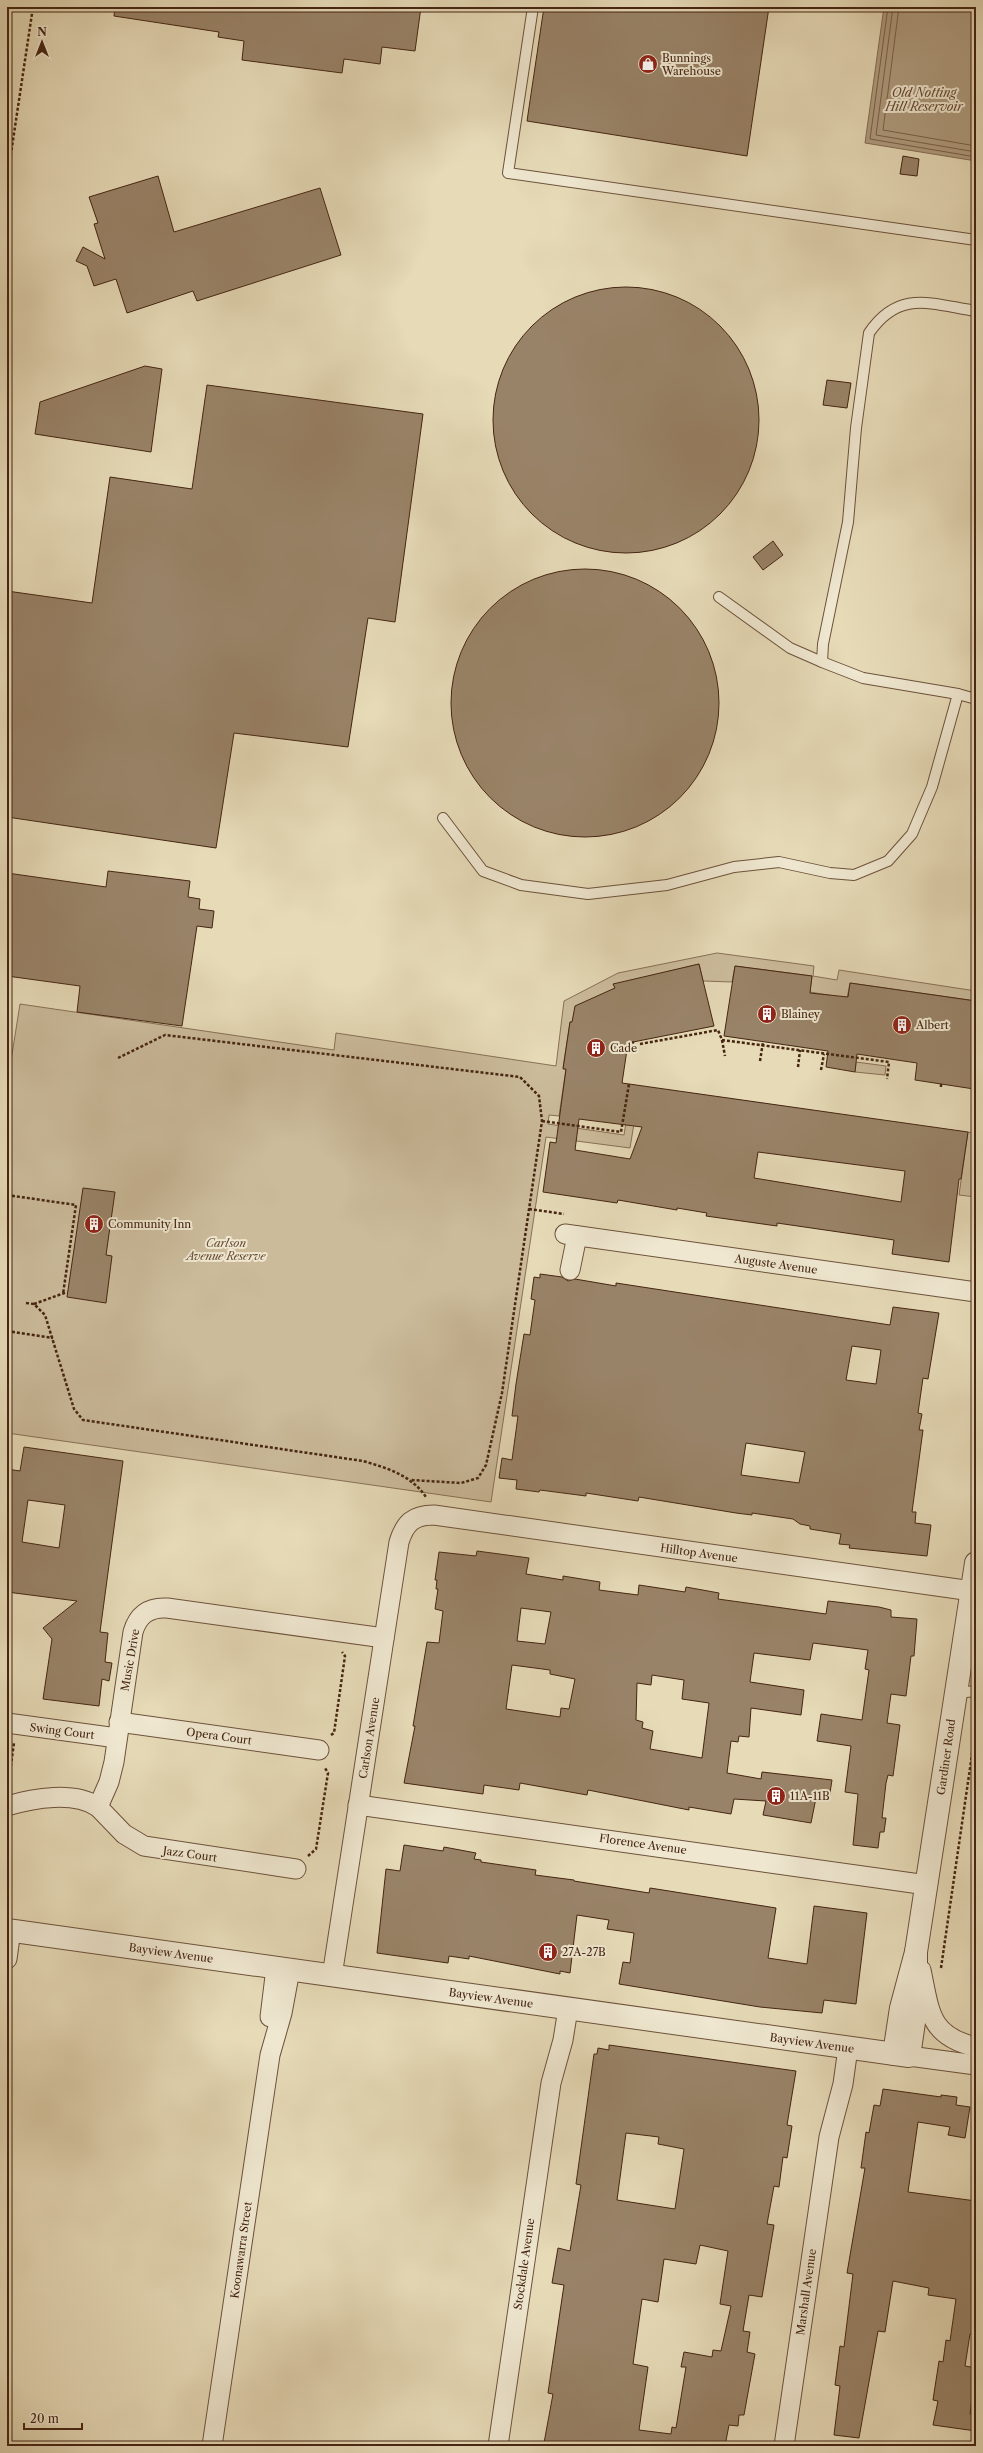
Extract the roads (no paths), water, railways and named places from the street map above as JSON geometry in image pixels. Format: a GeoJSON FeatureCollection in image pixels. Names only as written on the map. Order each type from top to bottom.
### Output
{"type":"FeatureCollection","features":[{"type":"Feature","properties":{"kind":"street","name":"Auguste Avenue"},"geometry":{"type":"LineString","coordinates":[[570,1270],[571,1235],[976,1292]]}},
{"type":"Feature","properties":{"kind":"street","name":"Hilltop Avenue"},"geometry":{"type":"LineString","coordinates":[[427,1515],[972,1591]]}},
{"type":"Feature","properties":{"kind":"street","name":"Carlson Avenue"},"geometry":{"type":"LineString","coordinates":[[332,1976],[399,1542],[402,1532],[410,1520],[427,1515]]}},
{"type":"Feature","properties":{"kind":"street","name":"Gardiner Road"},"geometry":{"type":"LineString","coordinates":[[901,2055],[901,2008],[916,1952],[927,1885],[966,1692],[972,1591],[976,1563]]}},
{"type":"Feature","properties":{"kind":"street","name":"Music Drive"},"geometry":{"type":"LineString","coordinates":[[98,1806],[109,1782],[136,1624],[144,1613],[151,1610],[167,1608],[384,1638]]}},
{"type":"Feature","properties":{"kind":"street","name":"Swing Court"},"geometry":{"type":"LineString","coordinates":[[12,1724],[118,1730]]}},
{"type":"Feature","properties":{"kind":"street","name":"Opera Court"},"geometry":{"type":"LineString","coordinates":[[118,1730],[319,1750]]}},
{"type":"Feature","properties":{"kind":"street"},"geometry":{"type":"LineString","coordinates":[[7,1806],[25,1801],[56,1798],[86,1800],[98,1806]]}},
{"type":"Feature","properties":{"kind":"street","name":"Florence Avenue"},"geometry":{"type":"LineString","coordinates":[[358,1805],[927,1885]]}},
{"type":"Feature","properties":{"kind":"street","name":"Jazz Court"},"geometry":{"type":"LineString","coordinates":[[98,1806],[124,1834],[144,1846],[296,1869]]}},
{"type":"Feature","properties":{"kind":"street"},"geometry":{"type":"LineString","coordinates":[[7,1959],[9,1930]]}},
{"type":"Feature","properties":{"kind":"street","name":"Bayview Avenue"},"geometry":{"type":"LineString","coordinates":[[9,1930],[976,2065]]}},
{"type":"Feature","properties":{"kind":"street","name":"Gardiner Road"},"geometry":{"type":"LineString","coordinates":[[916,1952],[936,2025],[945,2036],[976,2047]]}},
{"type":"Feature","properties":{"kind":"street","name":"Koonawarra Street"},"geometry":{"type":"LineString","coordinates":[[212,2446],[270,2055],[270,2012],[283,1969]]}},
{"type":"Feature","properties":{"kind":"street","name":"Stockdale Avenue"},"geometry":{"type":"LineString","coordinates":[[498,2446],[551,2083],[551,2042],[562,2008]]}},
{"type":"Feature","properties":{"kind":"street","name":"Marshall Avenue"},"geometry":{"type":"LineString","coordinates":[[784,2446],[829,2137],[831,2084],[843,2047]]}},
{"type":"Feature","properties":{"kind":"lane"},"geometry":{"type":"LineString","coordinates":[[533,7],[508,173],[976,240]]}},
{"type":"Feature","properties":{"kind":"lane"},"geometry":{"type":"LineString","coordinates":[[822,662],[823,644],[848,522],[856,428],[869,333],[877,321],[889,311],[903,303],[922,303],[976,311]]}},
{"type":"Feature","properties":{"kind":"lane"},"geometry":{"type":"LineString","coordinates":[[719,597],[790,648],[822,662],[863,678],[958,694],[976,699]]}},
{"type":"Feature","properties":{"kind":"lane"},"geometry":{"type":"LineString","coordinates":[[443,818],[483,871],[521,885],[588,894],[667,885],[734,867],[779,862],[830,873],[854,875],[888,861],[912,834],[932,787],[958,694]]}},
{"type":"Feature","properties":{"kind":"water","name":"Old Notting Hill Reservoir"},"geometry":{"type":"Polygon","coordinates":[[[884,7],[976,7],[976,161],[865,143],[884,7]]]}},
{"type":"Feature","properties":{"kind":"place","name":"Bunnings Warehouse"},"geometry":{"type":"Point","coordinates":[648,64]}},
{"type":"Feature","properties":{"kind":"place","name":"Blainey"},"geometry":{"type":"Point","coordinates":[767,1014]}},
{"type":"Feature","properties":{"kind":"place","name":"Albert"},"geometry":{"type":"Point","coordinates":[902,1025]}},
{"type":"Feature","properties":{"kind":"place","name":"Cade"},"geometry":{"type":"Point","coordinates":[596,1048]}},
{"type":"Feature","properties":{"kind":"place","name":"Community Inn"},"geometry":{"type":"Point","coordinates":[94,1224]}},
{"type":"Feature","properties":{"kind":"place","name":"11A-11B"},"geometry":{"type":"Point","coordinates":[776,1796]}},
{"type":"Feature","properties":{"kind":"place","name":"27A-27B"},"geometry":{"type":"Point","coordinates":[548,1952]}},
{"type":"Feature","properties":{"kind":"park label","name":"Carlson Avenue Reserve"},"geometry":{"type":"Point","coordinates":[226,1249]}}]}
